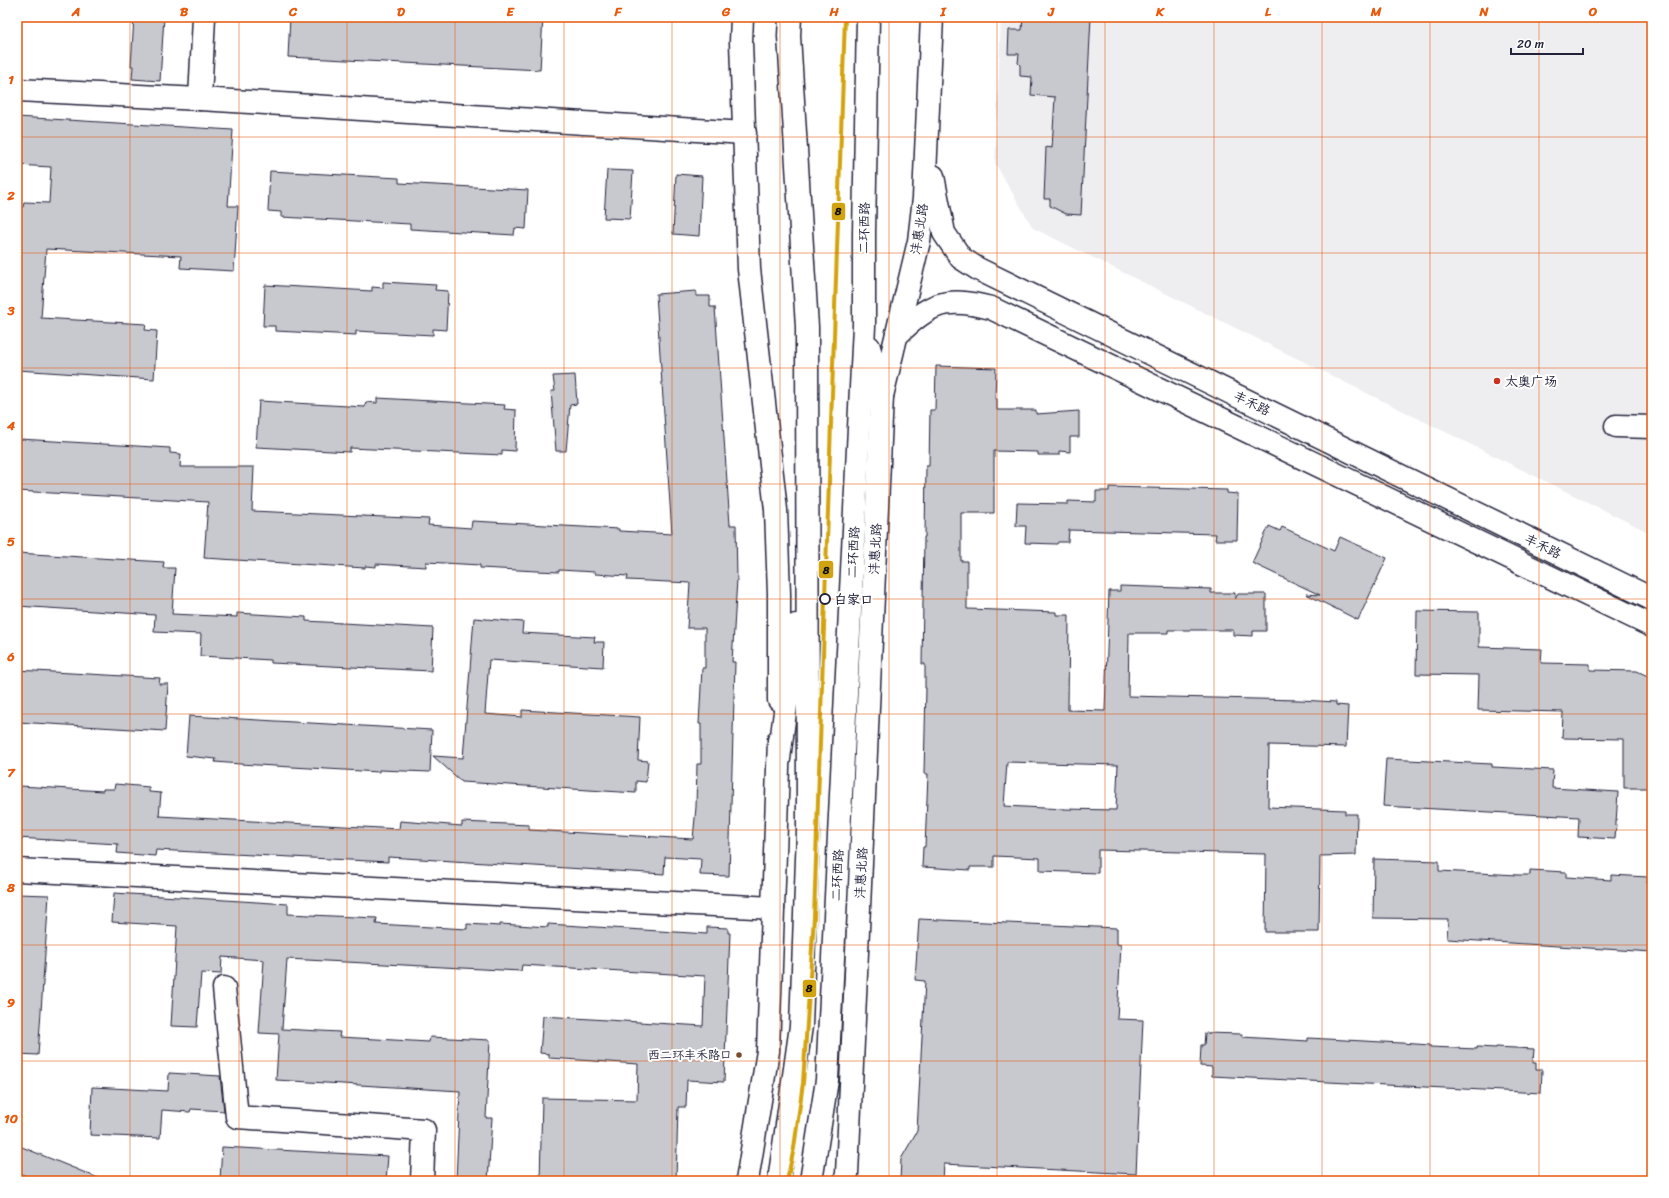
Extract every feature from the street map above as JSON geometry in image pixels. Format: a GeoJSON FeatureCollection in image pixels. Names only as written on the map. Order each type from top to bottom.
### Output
{"type":"FeatureCollection","features":[{"type":"Feature","properties":{"kind":"main road"},"geometry":{"type":"LineString","coordinates":[[200,99],[204,17]]}},
{"type":"Feature","properties":{"kind":"main road"},"geometry":{"type":"LineString","coordinates":[[742,17],[749,269],[776,510],[779,594],[779,759],[768,1051],[759,1116],[747,1181]]}},
{"type":"Feature","properties":{"kind":"main road","name":"二环西路"},"geometry":{"type":"LineString","coordinates":[[811,1181],[827,1080],[864,326],[864,233],[868,17]]}},
{"type":"Feature","properties":{"kind":"main road","name":"沣惠北路"},"geometry":{"type":"LineString","coordinates":[[847,1179],[882,396],[919,241],[924,198],[932,17]]}},
{"type":"Feature","properties":{"kind":"main road"},"geometry":{"type":"LineString","coordinates":[[779,1181],[801,1026],[808,831],[807,327],[789,26]]}},
{"type":"Feature","properties":{"kind":"main road"},"geometry":{"type":"LineString","coordinates":[[17,90],[200,99],[745,134]]}},
{"type":"Feature","properties":{"kind":"main road","name":"丰禾路"},"geometry":{"type":"LineString","coordinates":[[926,146],[944,233],[961,258],[978,269],[1652,599]]}},
{"type":"Feature","properties":{"kind":"main road","name":"丰禾路"},"geometry":{"type":"LineString","coordinates":[[897,335],[917,316],[937,305],[961,302],[991,308],[1652,626]]}},
{"type":"Feature","properties":{"kind":"main road"},"geometry":{"type":"LineString","coordinates":[[864,326],[882,396]]}},
{"type":"Feature","properties":{"kind":"main road"},"geometry":{"type":"LineString","coordinates":[[1616,426],[1652,427]]}},
{"type":"Feature","properties":{"kind":"main road"},"geometry":{"type":"LineString","coordinates":[[779,759],[808,536]]}},
{"type":"Feature","properties":{"kind":"main road"},"geometry":{"type":"LineString","coordinates":[[17,870],[774,908]]}},
{"type":"Feature","properties":{"kind":"main road"},"geometry":{"type":"LineString","coordinates":[[224,988],[237,1117],[424,1130],[422,1181]]}},
{"type":"Feature","properties":{"kind":"shaded area","name":"太奥广场"},"geometry":{"type":"Polygon","coordinates":[[[1001,17],[1652,17],[1652,534],[1033,228],[995,163],[1001,17]]]}},
{"type":"Feature","properties":{"kind":"building"},"geometry":{"type":"Polygon","coordinates":[[[134,17],[164,17],[160,81],[132,79],[133,66],[131,66],[134,17]]]}},
{"type":"Feature","properties":{"kind":"building"},"geometry":{"type":"Polygon","coordinates":[[[290,17],[543,17],[540,70],[288,57],[290,17]]]}},
{"type":"Feature","properties":{"kind":"building"},"geometry":{"type":"Polygon","coordinates":[[[1023,17],[1091,17],[1081,215],[1066,214],[1050,206],[1050,199],[1044,199],[1046,147],[1052,148],[1055,97],[1031,95],[1032,77],[1020,76],[1020,65],[1018,63],[1019,54],[1008,54],[1009,30],[1022,30],[1023,17]]]}},
{"type":"Feature","properties":{"kind":"building"},"geometry":{"type":"Polygon","coordinates":[[[17,117],[233,130],[228,206],[238,206],[234,271],[180,268],[181,256],[46,249],[41,318],[146,324],[145,330],[157,331],[154,379],[17,370],[17,207],[23,207],[24,202],[49,203],[51,167],[17,165],[17,117]]]}},
{"type":"Feature","properties":{"kind":"building"},"geometry":{"type":"Polygon","coordinates":[[[607,170],[633,171],[630,219],[604,218],[607,170]]]}},
{"type":"Feature","properties":{"kind":"building"},"geometry":{"type":"Polygon","coordinates":[[[270,171],[399,178],[399,183],[528,190],[526,229],[515,228],[514,235],[410,229],[410,224],[281,217],[281,212],[268,211],[270,171]]]}},
{"type":"Feature","properties":{"kind":"building"},"geometry":{"type":"Polygon","coordinates":[[[676,174],[702,176],[699,236],[673,234],[676,174]]]}},
{"type":"Feature","properties":{"kind":"building"},"geometry":{"type":"Polygon","coordinates":[[[383,282],[436,285],[435,290],[448,291],[446,330],[433,329],[433,335],[356,331],[356,335],[275,331],[275,326],[263,326],[265,285],[372,291],[372,287],[383,288],[383,282]]]}},
{"type":"Feature","properties":{"kind":"building"},"geometry":{"type":"Polygon","coordinates":[[[696,291],[696,296],[710,296],[710,307],[715,307],[730,525],[736,525],[737,579],[732,662],[735,662],[729,876],[700,875],[701,859],[665,857],[664,874],[388,857],[388,862],[156,850],[155,856],[117,853],[118,844],[17,838],[17,791],[20,792],[20,786],[103,791],[103,789],[114,789],[115,784],[149,787],[149,792],[161,793],[159,816],[399,829],[400,821],[462,826],[462,822],[529,825],[529,830],[693,839],[696,807],[697,764],[701,764],[701,724],[699,724],[702,668],[705,668],[705,628],[687,628],[690,583],[627,580],[628,576],[595,574],[595,572],[559,570],[559,572],[480,568],[480,565],[426,562],[426,567],[376,564],[376,567],[365,566],[365,568],[204,558],[208,502],[17,491],[17,444],[20,444],[20,439],[170,448],[170,453],[181,454],[180,467],[254,467],[252,511],[429,519],[428,525],[471,528],[472,521],[619,529],[619,531],[672,534],[656,294],[696,291]]]}},
{"type":"Feature","properties":{"kind":"building"},"geometry":{"type":"Polygon","coordinates":[[[936,366],[996,368],[995,399],[997,399],[997,410],[1036,410],[1036,414],[1079,411],[1079,437],[1070,437],[1070,452],[1059,451],[1059,455],[1038,455],[1038,452],[994,451],[994,513],[961,513],[961,561],[967,561],[967,609],[1056,612],[1056,615],[1069,615],[1068,710],[1105,711],[1109,591],[1120,591],[1120,586],[1211,589],[1211,593],[1235,593],[1235,599],[1238,594],[1266,594],[1266,631],[1253,631],[1253,636],[1233,635],[1233,630],[1168,630],[1168,633],[1129,633],[1128,696],[1300,700],[1336,702],[1336,705],[1348,706],[1346,747],[1269,745],[1268,807],[1345,810],[1345,814],[1357,814],[1356,855],[1320,856],[1319,932],[1265,932],[1266,854],[1098,850],[1098,873],[1040,871],[1040,858],[994,856],[994,867],[970,867],[970,870],[922,867],[923,847],[925,847],[928,774],[924,774],[926,688],[925,664],[922,664],[926,466],[929,466],[930,410],[935,410],[936,366]],[[1007,762],[1004,806],[1116,810],[1118,765],[1007,762]]]}},
{"type":"Feature","properties":{"kind":"building"},"geometry":{"type":"Polygon","coordinates":[[[575,375],[577,404],[570,405],[566,451],[556,451],[551,391],[555,391],[553,376],[575,375]]]}},
{"type":"Feature","properties":{"kind":"building"},"geometry":{"type":"Polygon","coordinates":[[[377,398],[505,405],[504,409],[516,410],[515,451],[502,450],[502,455],[350,448],[350,452],[256,447],[259,401],[365,407],[366,402],[377,403],[377,398]]]}},
{"type":"Feature","properties":{"kind":"building"},"geometry":{"type":"Polygon","coordinates":[[[1109,487],[1227,490],[1227,493],[1238,494],[1237,540],[1215,540],[1216,534],[1069,530],[1068,542],[1058,542],[1057,544],[1025,543],[1026,526],[1016,526],[1017,503],[1068,504],[1068,501],[1096,502],[1096,491],[1109,491],[1109,487]]]}},
{"type":"Feature","properties":{"kind":"building"},"geometry":{"type":"Polygon","coordinates":[[[1269,526],[1280,531],[1282,527],[1334,551],[1340,537],[1387,558],[1358,620],[1306,594],[1320,595],[1252,563],[1269,526]]]}},
{"type":"Feature","properties":{"kind":"building"},"geometry":{"type":"Polygon","coordinates":[[[17,553],[164,562],[163,568],[175,568],[172,614],[237,617],[237,613],[306,617],[306,621],[433,628],[431,671],[271,663],[271,660],[200,656],[201,634],[154,632],[155,615],[17,606],[17,553]]]}},
{"type":"Feature","properties":{"kind":"building"},"geometry":{"type":"Polygon","coordinates":[[[1417,611],[1479,612],[1479,647],[1542,649],[1541,663],[1590,664],[1590,670],[1637,671],[1652,678],[1652,788],[1624,788],[1624,739],[1562,738],[1563,712],[1478,710],[1479,675],[1416,674],[1417,611]]]}},
{"type":"Feature","properties":{"kind":"building"},"geometry":{"type":"Polygon","coordinates":[[[474,618],[523,622],[522,633],[595,637],[594,642],[604,642],[603,667],[489,660],[485,714],[522,717],[522,710],[640,717],[638,760],[648,761],[646,782],[636,781],[636,793],[462,782],[433,756],[463,758],[474,618]]]}},
{"type":"Feature","properties":{"kind":"building"},"geometry":{"type":"Polygon","coordinates":[[[17,670],[160,678],[159,684],[168,684],[165,731],[17,722],[17,670]]]}},
{"type":"Feature","properties":{"kind":"building"},"geometry":{"type":"Polygon","coordinates":[[[189,716],[432,730],[430,772],[379,770],[379,772],[240,764],[215,762],[216,759],[186,756],[189,716]]]}},
{"type":"Feature","properties":{"kind":"building"},"geometry":{"type":"Polygon","coordinates":[[[1386,759],[1492,764],[1492,767],[1553,770],[1552,788],[1618,792],[1615,839],[1578,837],[1579,817],[1383,806],[1386,759]]]}},
{"type":"Feature","properties":{"kind":"building"},"geometry":{"type":"Polygon","coordinates":[[[1374,859],[1439,861],[1439,871],[1530,875],[1530,870],[1566,872],[1566,877],[1611,880],[1611,875],[1648,877],[1647,883],[1652,883],[1652,952],[1447,939],[1448,919],[1373,918],[1374,859]]]}},
{"type":"Feature","properties":{"kind":"building"},"geometry":{"type":"Polygon","coordinates":[[[114,893],[288,904],[288,914],[377,918],[376,924],[467,929],[467,924],[500,926],[500,924],[548,927],[548,924],[707,934],[707,927],[728,928],[728,933],[730,933],[724,1082],[687,1080],[686,1107],[678,1107],[676,1181],[540,1181],[542,1098],[637,1100],[638,1064],[549,1058],[549,1054],[540,1053],[543,1016],[703,1026],[705,976],[522,965],[521,971],[287,959],[282,1029],[340,1032],[339,1037],[429,1042],[430,1037],[490,1040],[486,1118],[492,1118],[488,1181],[456,1181],[460,1091],[276,1080],[279,1034],[259,1033],[264,960],[222,957],[221,974],[201,973],[197,1027],[171,1026],[177,926],[112,922],[114,893]]]}},
{"type":"Feature","properties":{"kind":"building"},"geometry":{"type":"Polygon","coordinates":[[[17,894],[49,895],[38,1055],[17,1054],[17,894]]]}},
{"type":"Feature","properties":{"kind":"building"},"geometry":{"type":"Polygon","coordinates":[[[919,919],[1117,928],[1117,944],[1121,945],[1117,1019],[1143,1020],[1136,1174],[944,1164],[943,1181],[900,1181],[901,1159],[917,1131],[925,981],[915,980],[919,919]]]}},
{"type":"Feature","properties":{"kind":"building"},"geometry":{"type":"Polygon","coordinates":[[[1205,1033],[1242,1034],[1242,1037],[1308,1041],[1308,1038],[1401,1043],[1430,1045],[1430,1047],[1477,1049],[1477,1047],[1496,1047],[1534,1049],[1533,1062],[1536,1062],[1536,1070],[1542,1070],[1541,1093],[1212,1076],[1212,1067],[1200,1066],[1201,1045],[1204,1045],[1205,1033]]]}},
{"type":"Feature","properties":{"kind":"building"},"geometry":{"type":"Polygon","coordinates":[[[169,1073],[220,1076],[224,1111],[191,1109],[190,1112],[162,1110],[160,1138],[90,1135],[92,1087],[168,1091],[169,1073]]]}},
{"type":"Feature","properties":{"kind":"building"},"geometry":{"type":"Polygon","coordinates":[[[17,1145],[103,1181],[38,1181],[17,1172],[17,1145]]]}},
{"type":"Feature","properties":{"kind":"building"},"geometry":{"type":"Polygon","coordinates":[[[222,1147],[388,1156],[386,1181],[220,1181],[222,1147]]]}},
{"type":"Feature","properties":{"kind":"transit line","name":"8"},"geometry":{"type":"LineString","coordinates":[[787,1181],[794,1148],[803,1083],[814,917],[845,17]]}},
{"type":"Feature","properties":{"kind":"place","name":"太奥广场"},"geometry":{"type":"Point","coordinates":[1497,381]}},
{"type":"Feature","properties":{"kind":"place","name":"白家口"},"geometry":{"type":"Point","coordinates":[825,599]}},
{"type":"Feature","properties":{"kind":"place","name":"西二环丰禾路口"},"geometry":{"type":"Point","coordinates":[739,1055]}}]}
